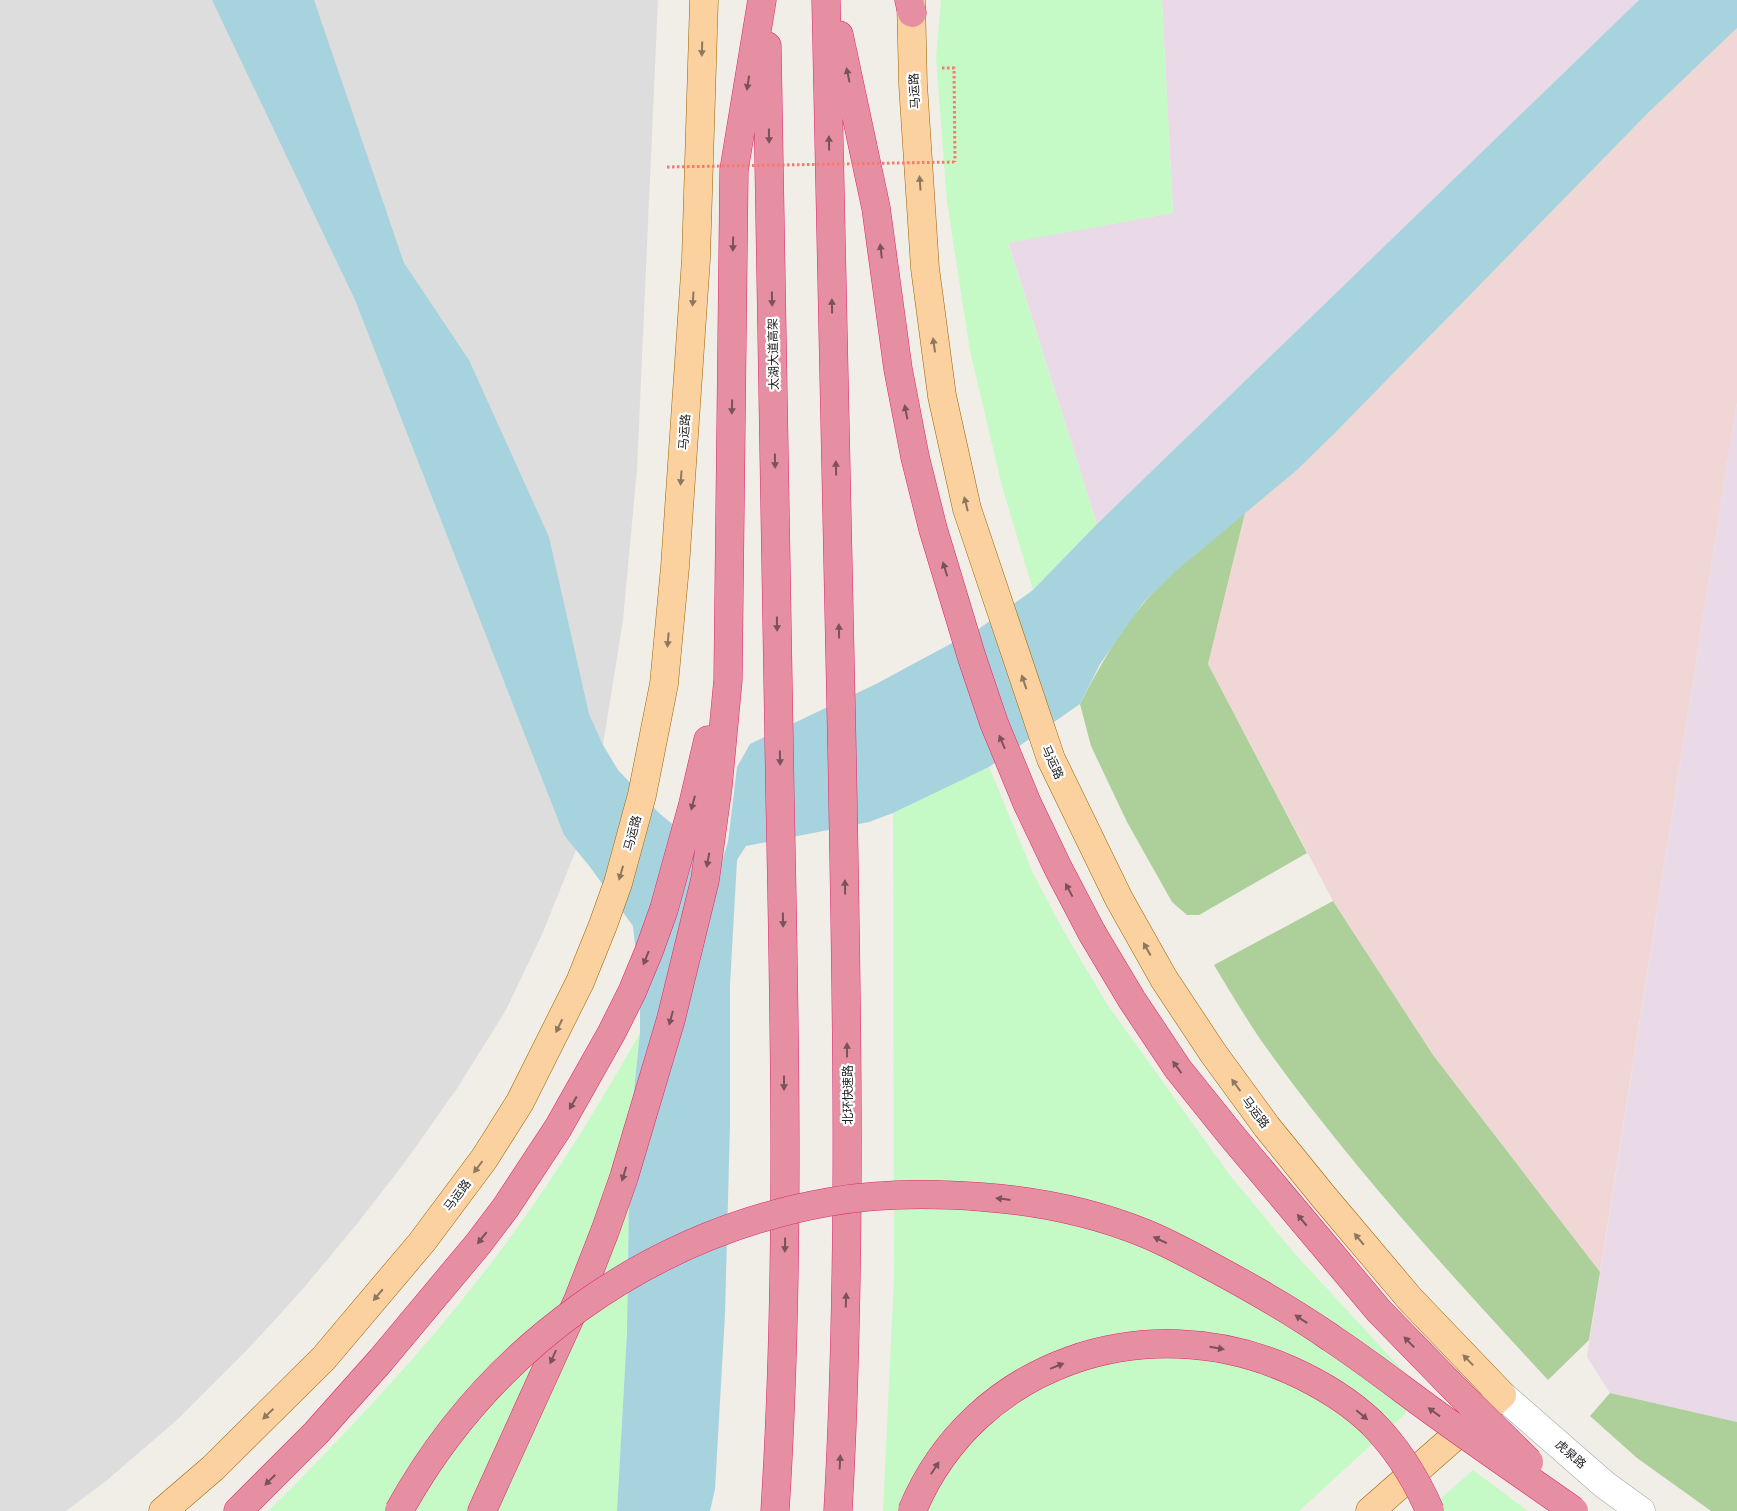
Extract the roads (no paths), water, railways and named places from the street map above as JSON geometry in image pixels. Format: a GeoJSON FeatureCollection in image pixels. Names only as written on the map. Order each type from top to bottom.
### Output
{"type":"FeatureCollection","features":[{"type":"Feature","properties":{"kind":"highway"},"geometry":{"type":"LineString","coordinates":[[482,1511],[578,1300],[624,1177],[671,1018],[704,880],[713,831],[713,757],[716,691],[730,550],[734,170],[762,0]]}},
{"type":"Feature","properties":{"kind":"highway","name":"太湖大道高架"},"geometry":{"type":"LineString","coordinates":[[766,0],[784,985],[785,1242],[781,1419],[775,1511]]}},
{"type":"Feature","properties":{"kind":"highway","name":"北环快速路"},"geometry":{"type":"LineString","coordinates":[[826,0],[847,991],[848,1242],[838,1511]]}},
{"type":"Feature","properties":{"kind":"highway"},"geometry":{"type":"LineString","coordinates":[[832,0],[876,208],[898,369],[915,457],[933,529],[994,723],[1027,803],[1058,868],[1092,933],[1132,1000],[1178,1069],[1231,1135],[1379,1311],[1507,1442],[1581,1511]]}},
{"type":"Feature","properties":{"kind":"highway"},"geometry":{"type":"LineString","coordinates":[[238,1511],[316,1433],[382,1360],[478,1244],[506,1207],[558,1128],[612,1032],[632,992],[664,909],[693,804],[713,757]]}},
{"type":"Feature","properties":{"kind":"highway"},"geometry":{"type":"LineString","coordinates":[[398,1511],[446,1438],[495,1380],[552,1328],[606,1289],[649,1263],[719,1233],[795,1209],[831,1201],[874,1196],[945,1194],[997,1198],[1062,1208],[1118,1223],[1161,1240],[1245,1285],[1328,1336],[1574,1511]]}},
{"type":"Feature","properties":{"kind":"highway"},"geometry":{"type":"LineString","coordinates":[[912,1511],[928,1478],[956,1440],[981,1413],[1020,1383],[1078,1358],[1109,1349],[1134,1345],[1163,1344],[1195,1345],[1237,1352],[1282,1367],[1324,1388],[1360,1413],[1384,1436],[1409,1470],[1430,1511]]}},
{"type":"Feature","properties":{"kind":"main road","name":"马运路"},"geometry":{"type":"LineString","coordinates":[[162,1511],[213,1468],[318,1364],[356,1322],[422,1242],[484,1159],[520,1102],[580,982],[618,883],[636,822],[664,684],[675,567],[696,259],[704,0]]}},
{"type":"Feature","properties":{"kind":"main road","name":"马运路"},"geometry":{"type":"LineString","coordinates":[[911,4],[914,94],[925,268],[942,396],[967,509],[1045,745],[1119,899],[1164,979],[1213,1053],[1267,1127],[1329,1204],[1410,1299],[1502,1395]]}},
{"type":"Feature","properties":{"kind":"main road"},"geometry":{"type":"LineString","coordinates":[[1370,1511],[1502,1395]]}},
{"type":"Feature","properties":{"kind":"street","name":"虎泉路"},"geometry":{"type":"LineString","coordinates":[[1502,1395],[1606,1485],[1641,1511]]}},
{"type":"Feature","properties":{"kind":"water"},"geometry":{"type":"Polygon","coordinates":[[[212,0],[314,0],[404,263],[469,360],[549,537],[589,714],[603,745],[618,770],[659,813],[721,864],[728,842],[737,767],[750,744],[876,684],[980,628],[1033,590],[1097,524],[1639,0],[1737,0],[1737,28],[1649,112],[1297,470],[1177,570],[1143,603],[1100,664],[1080,704],[989,767],[893,813],[869,822],[746,846],[737,860],[730,985],[730,1123],[725,1314],[715,1489],[710,1511],[617,1511],[627,1333],[630,1129],[640,1033],[640,991],[633,926],[564,835],[355,300],[212,0]]]}}]}
